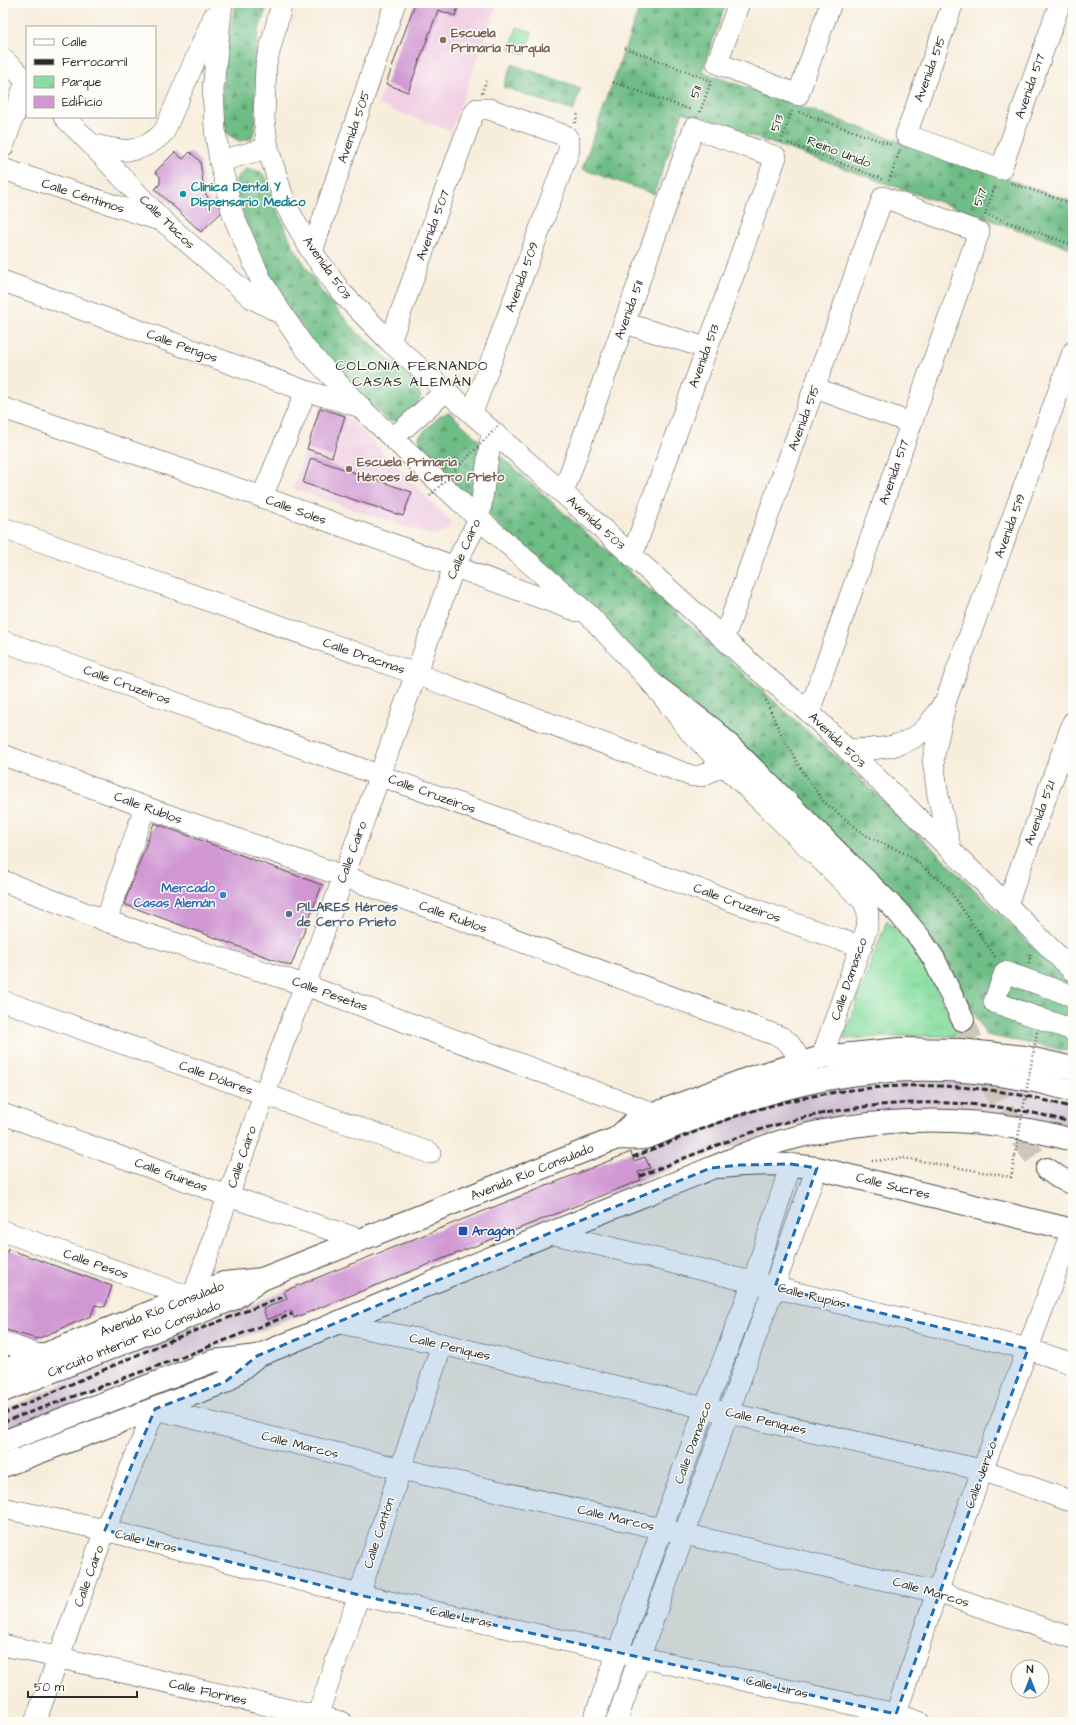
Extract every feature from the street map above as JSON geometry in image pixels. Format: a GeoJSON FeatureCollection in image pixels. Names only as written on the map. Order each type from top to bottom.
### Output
{"type":"FeatureCollection","features":[{"type":"Feature","properties":{"kind":"main road"},"geometry":{"type":"LineString","coordinates":[[653,684],[714,730],[897,911],[920,938],[934,959],[963,1020]]}},
{"type":"Feature","properties":{"kind":"main road","name":"Avenida Río Consulado"},"geometry":{"type":"LineString","coordinates":[[3,1371],[224,1284],[262,1279],[617,1138],[635,1121],[752,1076],[812,1059],[900,1049],[962,1050],[1025,1057],[1073,1068]]}},
{"type":"Feature","properties":{"kind":"main road"},"geometry":{"type":"LineString","coordinates":[[617,1138],[644,1138],[776,1091],[822,1080],[864,1073],[915,1070],[956,1070],[1024,1079],[1073,1091]]}},
{"type":"Feature","properties":{"kind":"main road"},"geometry":{"type":"LineString","coordinates":[[3,1442],[213,1361],[257,1356],[339,1323],[550,1233],[744,1154],[783,1141],[863,1124],[886,1122],[993,1124],[1035,1130],[1073,1140]]}},
{"type":"Feature","properties":{"kind":"main road","name":"Calle Sucres"},"geometry":{"type":"LineString","coordinates":[[711,1168],[740,1165],[791,1164],[817,1168],[1073,1230]]}},
{"type":"Feature","properties":{"kind":"main road"},"geometry":{"type":"LineString","coordinates":[[1047,1169],[1058,1177],[1073,1184]]}},
{"type":"Feature","properties":{"kind":"main road","name":"Circuito Interior Río Consulado"},"geometry":{"type":"LineString","coordinates":[[3,1391],[233,1299],[262,1279]]}},
{"type":"Feature","properties":{"kind":"main road"},"geometry":{"type":"LineString","coordinates":[[3,1466],[225,1382],[257,1356]]}},
{"type":"Feature","properties":{"kind":"street"},"geometry":{"type":"LineString","coordinates":[[91,144],[115,150],[130,151],[150,144],[164,132],[221,3]]}},
{"type":"Feature","properties":{"kind":"street"},"geometry":{"type":"LineString","coordinates":[[221,3],[213,89],[215,130],[220,160],[233,215],[261,280],[282,314],[305,348],[361,408],[479,519],[589,615],[653,684],[691,733],[724,765]]}},
{"type":"Feature","properties":{"kind":"street","name":"Avenida 503"},"geometry":{"type":"LineString","coordinates":[[282,3],[266,64],[264,119],[268,148],[286,204],[312,252],[341,292],[390,342],[472,413],[496,427],[563,493],[632,556],[758,670],[809,712],[1073,971]]}},
{"type":"Feature","properties":{"kind":"street","name":"Avenida 505"},"geometry":{"type":"LineString","coordinates":[[312,252],[395,3]]}},
{"type":"Feature","properties":{"kind":"street"},"geometry":{"type":"LineString","coordinates":[[739,3],[714,72],[795,103],[831,3]]}},
{"type":"Feature","properties":{"kind":"street","name":"Avenida 515"},"geometry":{"type":"LineString","coordinates":[[903,142],[953,3]]}},
{"type":"Feature","properties":{"kind":"street","name":"Avenida 517"},"geometry":{"type":"LineString","coordinates":[[999,174],[1060,3]]}},
{"type":"Feature","properties":{"kind":"street"},"geometry":{"type":"LineString","coordinates":[[3,59],[26,80]]}},
{"type":"Feature","properties":{"kind":"street"},"geometry":{"type":"LineString","coordinates":[[3,147],[26,84]]}},
{"type":"Feature","properties":{"kind":"street","name":"Avenida 507"},"geometry":{"type":"LineString","coordinates":[[390,342],[472,117],[477,109],[489,109],[546,128],[561,134],[569,140]]}},
{"type":"Feature","properties":{"kind":"street","name":"Calle Tlacos"},"geometry":{"type":"LineString","coordinates":[[65,118],[164,222],[252,298],[282,314]]}},
{"type":"Feature","properties":{"kind":"street"},"geometry":{"type":"LineString","coordinates":[[697,120],[779,149]]}},
{"type":"Feature","properties":{"kind":"street","name":"Avenida 511"},"geometry":{"type":"LineString","coordinates":[[563,493],[697,120]]}},
{"type":"Feature","properties":{"kind":"street","name":"Avenida 509"},"geometry":{"type":"LineString","coordinates":[[472,413],[569,150],[569,140]]}},
{"type":"Feature","properties":{"kind":"street"},"geometry":{"type":"LineString","coordinates":[[903,142],[999,174]]}},
{"type":"Feature","properties":{"kind":"street"},"geometry":{"type":"LineString","coordinates":[[220,160],[268,148]]}},
{"type":"Feature","properties":{"kind":"street","name":"Avenida 513"},"geometry":{"type":"LineString","coordinates":[[632,556],[779,149]]}},
{"type":"Feature","properties":{"kind":"street","name":"Calle Céntimos"},"geometry":{"type":"LineString","coordinates":[[3,169],[164,222]]}},
{"type":"Feature","properties":{"kind":"street"},"geometry":{"type":"LineString","coordinates":[[886,190],[982,223]]}},
{"type":"Feature","properties":{"kind":"street","name":"Avenida 515"},"geometry":{"type":"LineString","coordinates":[[724,638],[886,190]]}},
{"type":"Feature","properties":{"kind":"street","name":"Avenida 517"},"geometry":{"type":"LineString","coordinates":[[809,712],[982,223]]}},
{"type":"Feature","properties":{"kind":"street","name":"Calle Pengos"},"geometry":{"type":"LineString","coordinates":[[3,281],[306,391],[361,408]]}},
{"type":"Feature","properties":{"kind":"street"},"geometry":{"type":"LineString","coordinates":[[624,323],[707,348]]}},
{"type":"Feature","properties":{"kind":"street","name":"Avenida 519"},"geometry":{"type":"LineString","coordinates":[[951,850],[938,796],[933,760],[946,700],[1073,352]]}},
{"type":"Feature","properties":{"kind":"street"},"geometry":{"type":"LineString","coordinates":[[815,388],[911,423]]}},
{"type":"Feature","properties":{"kind":"street"},"geometry":{"type":"LineString","coordinates":[[393,438],[447,390]]}},
{"type":"Feature","properties":{"kind":"street"},"geometry":{"type":"LineString","coordinates":[[262,497],[306,391]]}},
{"type":"Feature","properties":{"kind":"street","name":"Calle Soles"},"geometry":{"type":"LineString","coordinates":[[3,408],[262,497],[589,615]]}},
{"type":"Feature","properties":{"kind":"street","name":"Calle Cairo"},"geometry":{"type":"LineString","coordinates":[[192,1296],[454,567],[479,519],[496,427]]}},
{"type":"Feature","properties":{"kind":"street","name":"Calle Dracmas"},"geometry":{"type":"LineString","coordinates":[[3,528],[416,674],[692,776],[698,777],[724,765]]}},
{"type":"Feature","properties":{"kind":"street","name":"Calle Cruzeiros"},"geometry":{"type":"LineString","coordinates":[[3,641],[838,939],[862,946]]}},
{"type":"Feature","properties":{"kind":"street","name":"Avenida 519"},"geometry":{"type":"LineString","coordinates":[[848,750],[884,748],[914,738],[925,729],[946,700]]}},
{"type":"Feature","properties":{"kind":"street","name":"Avenida 521"},"geometry":{"type":"LineString","coordinates":[[1007,905],[1065,769],[1073,722]]}},
{"type":"Feature","properties":{"kind":"street","name":"Calle Rublos"},"geometry":{"type":"LineString","coordinates":[[3,755],[145,808],[343,876],[781,1037],[786,1039],[812,1059]]}},
{"type":"Feature","properties":{"kind":"street","name":"Calle Damasco"},"geometry":{"type":"LineString","coordinates":[[724,765],[863,901],[868,912],[867,928],[862,946],[812,1059]]}},
{"type":"Feature","properties":{"kind":"street"},"geometry":{"type":"LineString","coordinates":[[106,921],[145,808]]}},
{"type":"Feature","properties":{"kind":"street","name":"Calle Pesetas"},"geometry":{"type":"LineString","coordinates":[[3,881],[106,921],[305,985],[656,1114]]}},
{"type":"Feature","properties":{"kind":"street"},"geometry":{"type":"LineString","coordinates":[[1073,996],[1005,972],[994,1002],[1073,1030]]}},
{"type":"Feature","properties":{"kind":"street","name":"Calle Dólares"},"geometry":{"type":"LineString","coordinates":[[3,1001],[430,1153]]}},
{"type":"Feature","properties":{"kind":"street","name":"Calle Guineas"},"geometry":{"type":"LineString","coordinates":[[3,1114],[228,1196],[362,1240]]}},
{"type":"Feature","properties":{"kind":"street","name":"Calle Damasco"},"geometry":{"type":"LineString","coordinates":[[593,1722],[705,1408],[753,1282],[791,1164]]}},
{"type":"Feature","properties":{"kind":"street","name":"Calle Damasco"},"geometry":{"type":"LineString","coordinates":[[616,1722],[817,1168]]}},
{"type":"Feature","properties":{"kind":"street","name":"Calle Jericó"},"geometry":{"type":"LineString","coordinates":[[894,1718],[937,1592],[1073,1230]]}},
{"type":"Feature","properties":{"kind":"street","name":"Calle Pesos"},"geometry":{"type":"LineString","coordinates":[[3,1231],[192,1296]]}},
{"type":"Feature","properties":{"kind":"street","name":"Calle Rupias"},"geometry":{"type":"LineString","coordinates":[[550,1233],[1028,1349],[1073,1364]]}},
{"type":"Feature","properties":{"kind":"street","name":"Calle Peniques"},"geometry":{"type":"LineString","coordinates":[[339,1323],[442,1344],[705,1408],[982,1470],[1073,1502]]}},
{"type":"Feature","properties":{"kind":"street"},"geometry":{"type":"LineString","coordinates":[[3,1342],[41,1356]]}},
{"type":"Feature","properties":{"kind":"street","name":"Calle Cantón"},"geometry":{"type":"LineString","coordinates":[[316,1719],[359,1595],[442,1344]]}},
{"type":"Feature","properties":{"kind":"street","name":"Calle Cairo"},"geometry":{"type":"LineString","coordinates":[[35,1722],[105,1530],[155,1409]]}},
{"type":"Feature","properties":{"kind":"street","name":"Calle Marcos"},"geometry":{"type":"LineString","coordinates":[[155,1409],[401,1469],[937,1592],[1073,1638]]}},
{"type":"Feature","properties":{"kind":"street","name":"Calle Liras"},"geometry":{"type":"LineString","coordinates":[[3,1508],[105,1530],[359,1595],[639,1656],[894,1718],[919,1722]]}},
{"type":"Feature","properties":{"kind":"street","name":"Calle Florines"},"geometry":{"type":"LineString","coordinates":[[3,1645],[316,1719],[342,1722]]}},
{"type":"Feature","properties":{"kind":"path"},"geometry":{"type":"LineString","coordinates":[[625,48],[714,72]]}},
{"type":"Feature","properties":{"kind":"path","name":"511"},"geometry":{"type":"LineString","coordinates":[[697,120],[714,72]]}},
{"type":"Feature","properties":{"kind":"path"},"geometry":{"type":"LineString","coordinates":[[613,82],[697,120]]}},
{"type":"Feature","properties":{"kind":"path","name":"Reino Unido"},"geometry":{"type":"LineString","coordinates":[[795,103],[903,142]]}},
{"type":"Feature","properties":{"kind":"path","name":"513"},"geometry":{"type":"LineString","coordinates":[[779,149],[795,103]]}},
{"type":"Feature","properties":{"kind":"path"},"geometry":{"type":"LineString","coordinates":[[886,190],[903,142]]}},
{"type":"Feature","properties":{"kind":"path","name":"Reino Unido"},"geometry":{"type":"LineString","coordinates":[[779,149],[886,190]]}},
{"type":"Feature","properties":{"kind":"path"},"geometry":{"type":"LineString","coordinates":[[999,174],[1073,204]]}},
{"type":"Feature","properties":{"kind":"path","name":"517"},"geometry":{"type":"LineString","coordinates":[[982,223],[999,174]]}},
{"type":"Feature","properties":{"kind":"path"},"geometry":{"type":"LineString","coordinates":[[982,223],[1073,245]]}},
{"type":"Feature","properties":{"kind":"path"},"geometry":{"type":"LineString","coordinates":[[430,496],[496,427]]}},
{"type":"Feature","properties":{"kind":"path"},"geometry":{"type":"LineString","coordinates":[[764,696],[778,728],[801,769],[824,802],[865,835],[910,856],[948,888],[1005,972]]}},
{"type":"Feature","properties":{"kind":"path"},"geometry":{"type":"LineString","coordinates":[[1027,980],[1034,932]]}},
{"type":"Feature","properties":{"kind":"path"},"geometry":{"type":"LineString","coordinates":[[864,1162],[904,1158],[1011,1177],[1037,1032]]}},
{"type":"Feature","properties":{"kind":"highlighted area"},"geometry":{"type":"Polygon","coordinates":[[[791,1164],[817,1168],[775,1287],[1028,1349],[896,1714],[359,1595],[105,1530],[155,1409],[225,1382],[257,1356],[550,1233],[711,1168],[740,1165],[791,1164]]]}},
{"type":"Feature","properties":{"kind":"shaded area","name":"Escuela Primaria Turquía"},"geometry":{"type":"Polygon","coordinates":[[[415,3],[498,3],[451,131],[378,105],[415,3]]]}},
{"type":"Feature","properties":{"kind":"shaded area","name":"Escuela Primaria Héroes de Cerro Prieto"},"geometry":{"type":"Polygon","coordinates":[[[320,408],[349,418],[451,522],[449,528],[444,532],[433,536],[293,489],[320,408]]]}},
{"type":"Feature","properties":{"kind":"shaded area"},"geometry":{"type":"Polygon","coordinates":[[[905,1080],[941,1080],[999,1084],[1073,1101],[1073,1130],[1014,1116],[935,1109],[858,1114],[822,1119],[792,1126],[670,1169],[119,1387],[3,1431],[3,1409],[34,1397],[110,1361],[733,1112],[763,1103],[851,1085],[905,1080]]]}},
{"type":"Feature","properties":{"kind":"green space"},"geometry":{"type":"Polygon","coordinates":[[[236,3],[268,3],[258,33],[256,58],[255,131],[251,139],[239,141],[227,134],[222,102],[222,85],[226,51],[236,3]]]}},
{"type":"Feature","properties":{"kind":"green space"},"geometry":{"type":"Polygon","coordinates":[[[641,3],[726,3],[702,72],[1073,202],[1073,249],[683,112],[654,194],[582,169],[641,3]]]}},
{"type":"Feature","properties":{"kind":"green space"},"geometry":{"type":"Polygon","coordinates":[[[517,27],[532,32],[525,54],[510,49],[517,27]]]}},
{"type":"Feature","properties":{"kind":"green space"},"geometry":{"type":"Polygon","coordinates":[[[512,64],[581,88],[573,111],[503,87],[512,64]]]}},
{"type":"Feature","properties":{"kind":"green space"},"geometry":{"type":"Polygon","coordinates":[[[247,168],[261,172],[266,177],[273,200],[292,244],[321,291],[356,331],[417,384],[420,399],[412,410],[403,417],[398,420],[390,421],[382,416],[324,357],[292,314],[254,248],[235,187],[236,178],[247,168]]]}},
{"type":"Feature","properties":{"kind":"green space"},"geometry":{"type":"Polygon","coordinates":[[[449,412],[481,442],[476,505],[434,464],[420,446],[419,436],[440,416],[449,412]]]}},
{"type":"Feature","properties":{"kind":"green space"},"geometry":{"type":"Polygon","coordinates":[[[496,452],[869,786],[1073,986],[1073,1052],[986,1035],[942,953],[805,811],[488,515],[496,452]]]}},
{"type":"Feature","properties":{"kind":"green space"},"geometry":{"type":"Polygon","coordinates":[[[887,920],[907,942],[927,970],[959,1036],[901,1036],[843,1039],[887,920]]]}},
{"type":"Feature","properties":{"kind":"building"},"geometry":{"type":"Polygon","coordinates":[[[415,3],[449,3],[458,6],[455,16],[438,10],[408,92],[386,84],[415,3]]]}},
{"type":"Feature","properties":{"kind":"building","name":"Clinica Dental Y Dispensario Medico"},"geometry":{"type":"Polygon","coordinates":[[[175,152],[183,159],[190,152],[200,161],[204,190],[212,203],[215,200],[223,211],[201,232],[155,189],[160,184],[160,176],[155,172],[175,152]]]}},
{"type":"Feature","properties":{"kind":"building"},"geometry":{"type":"Polygon","coordinates":[[[320,408],[345,416],[332,457],[307,449],[320,408]]]}},
{"type":"Feature","properties":{"kind":"building"},"geometry":{"type":"Polygon","coordinates":[[[311,458],[412,492],[403,516],[303,483],[311,458]]]}},
{"type":"Feature","properties":{"kind":"building","name":"Mercado Casas Alemán"},"geometry":{"type":"Polygon","coordinates":[[[154,823],[322,885],[291,966],[124,904],[154,823]]]}},
{"type":"Feature","properties":{"kind":"building"},"geometry":{"type":"Polygon","coordinates":[[[631,1152],[634,1161],[645,1157],[650,1168],[638,1172],[641,1180],[294,1318],[291,1310],[267,1320],[263,1309],[287,1299],[284,1291],[631,1152]]]}},
{"type":"Feature","properties":{"kind":"building"},"geometry":{"type":"Polygon","coordinates":[[[8,1249],[112,1286],[105,1307],[95,1305],[91,1316],[37,1339],[3,1329],[3,1262],[8,1249]]]}},
{"type":"Feature","properties":{"kind":"tunnel"},"geometry":{"type":"LineString","coordinates":[[963,1020],[989,1079],[1009,1119],[1033,1154],[1047,1169]]}},
{"type":"Feature","properties":{"kind":"railway"},"geometry":{"type":"LineString","coordinates":[[633,1157],[731,1118],[773,1105],[858,1089],[902,1086],[945,1086],[988,1090],[1031,1097],[1073,1108]]}},
{"type":"Feature","properties":{"kind":"railway"},"geometry":{"type":"LineString","coordinates":[[640,1176],[756,1131],[834,1111],[874,1106],[914,1103],[954,1103],[1034,1113],[1073,1123]]}},
{"type":"Feature","properties":{"kind":"railway"},"geometry":{"type":"LineString","coordinates":[[3,1414],[176,1338],[285,1296]]}},
{"type":"Feature","properties":{"kind":"railway"},"geometry":{"type":"LineString","coordinates":[[3,1422],[185,1356],[292,1314]]}},
{"type":"Feature","properties":{"kind":"place","name":"Escuela Primaria Turquía"},"geometry":{"type":"Point","coordinates":[443,40]}},
{"type":"Feature","properties":{"kind":"place","name":"Clinica Dental Y Dispensario Medico"},"geometry":{"type":"Point","coordinates":[183,194]}},
{"type":"Feature","properties":{"kind":"place","name":"Escuela Primaria Héroes de Cerro Prieto"},"geometry":{"type":"Point","coordinates":[349,469]}},
{"type":"Feature","properties":{"kind":"place","name":"Mercado Casas Alemán"},"geometry":{"type":"Point","coordinates":[223,895]}},
{"type":"Feature","properties":{"kind":"place","name":"PILARES Héroes de Cerro Prieto"},"geometry":{"type":"Point","coordinates":[289,914]}},
{"type":"Feature","properties":{"kind":"place","name":"Aragón"},"geometry":{"type":"Point","coordinates":[463,1231]}},
{"type":"Feature","properties":{"kind":"district","name":"COLONIA FERNANDO CASAS ALEMÁN"},"geometry":{"type":"Point","coordinates":[412,374]}}]}
